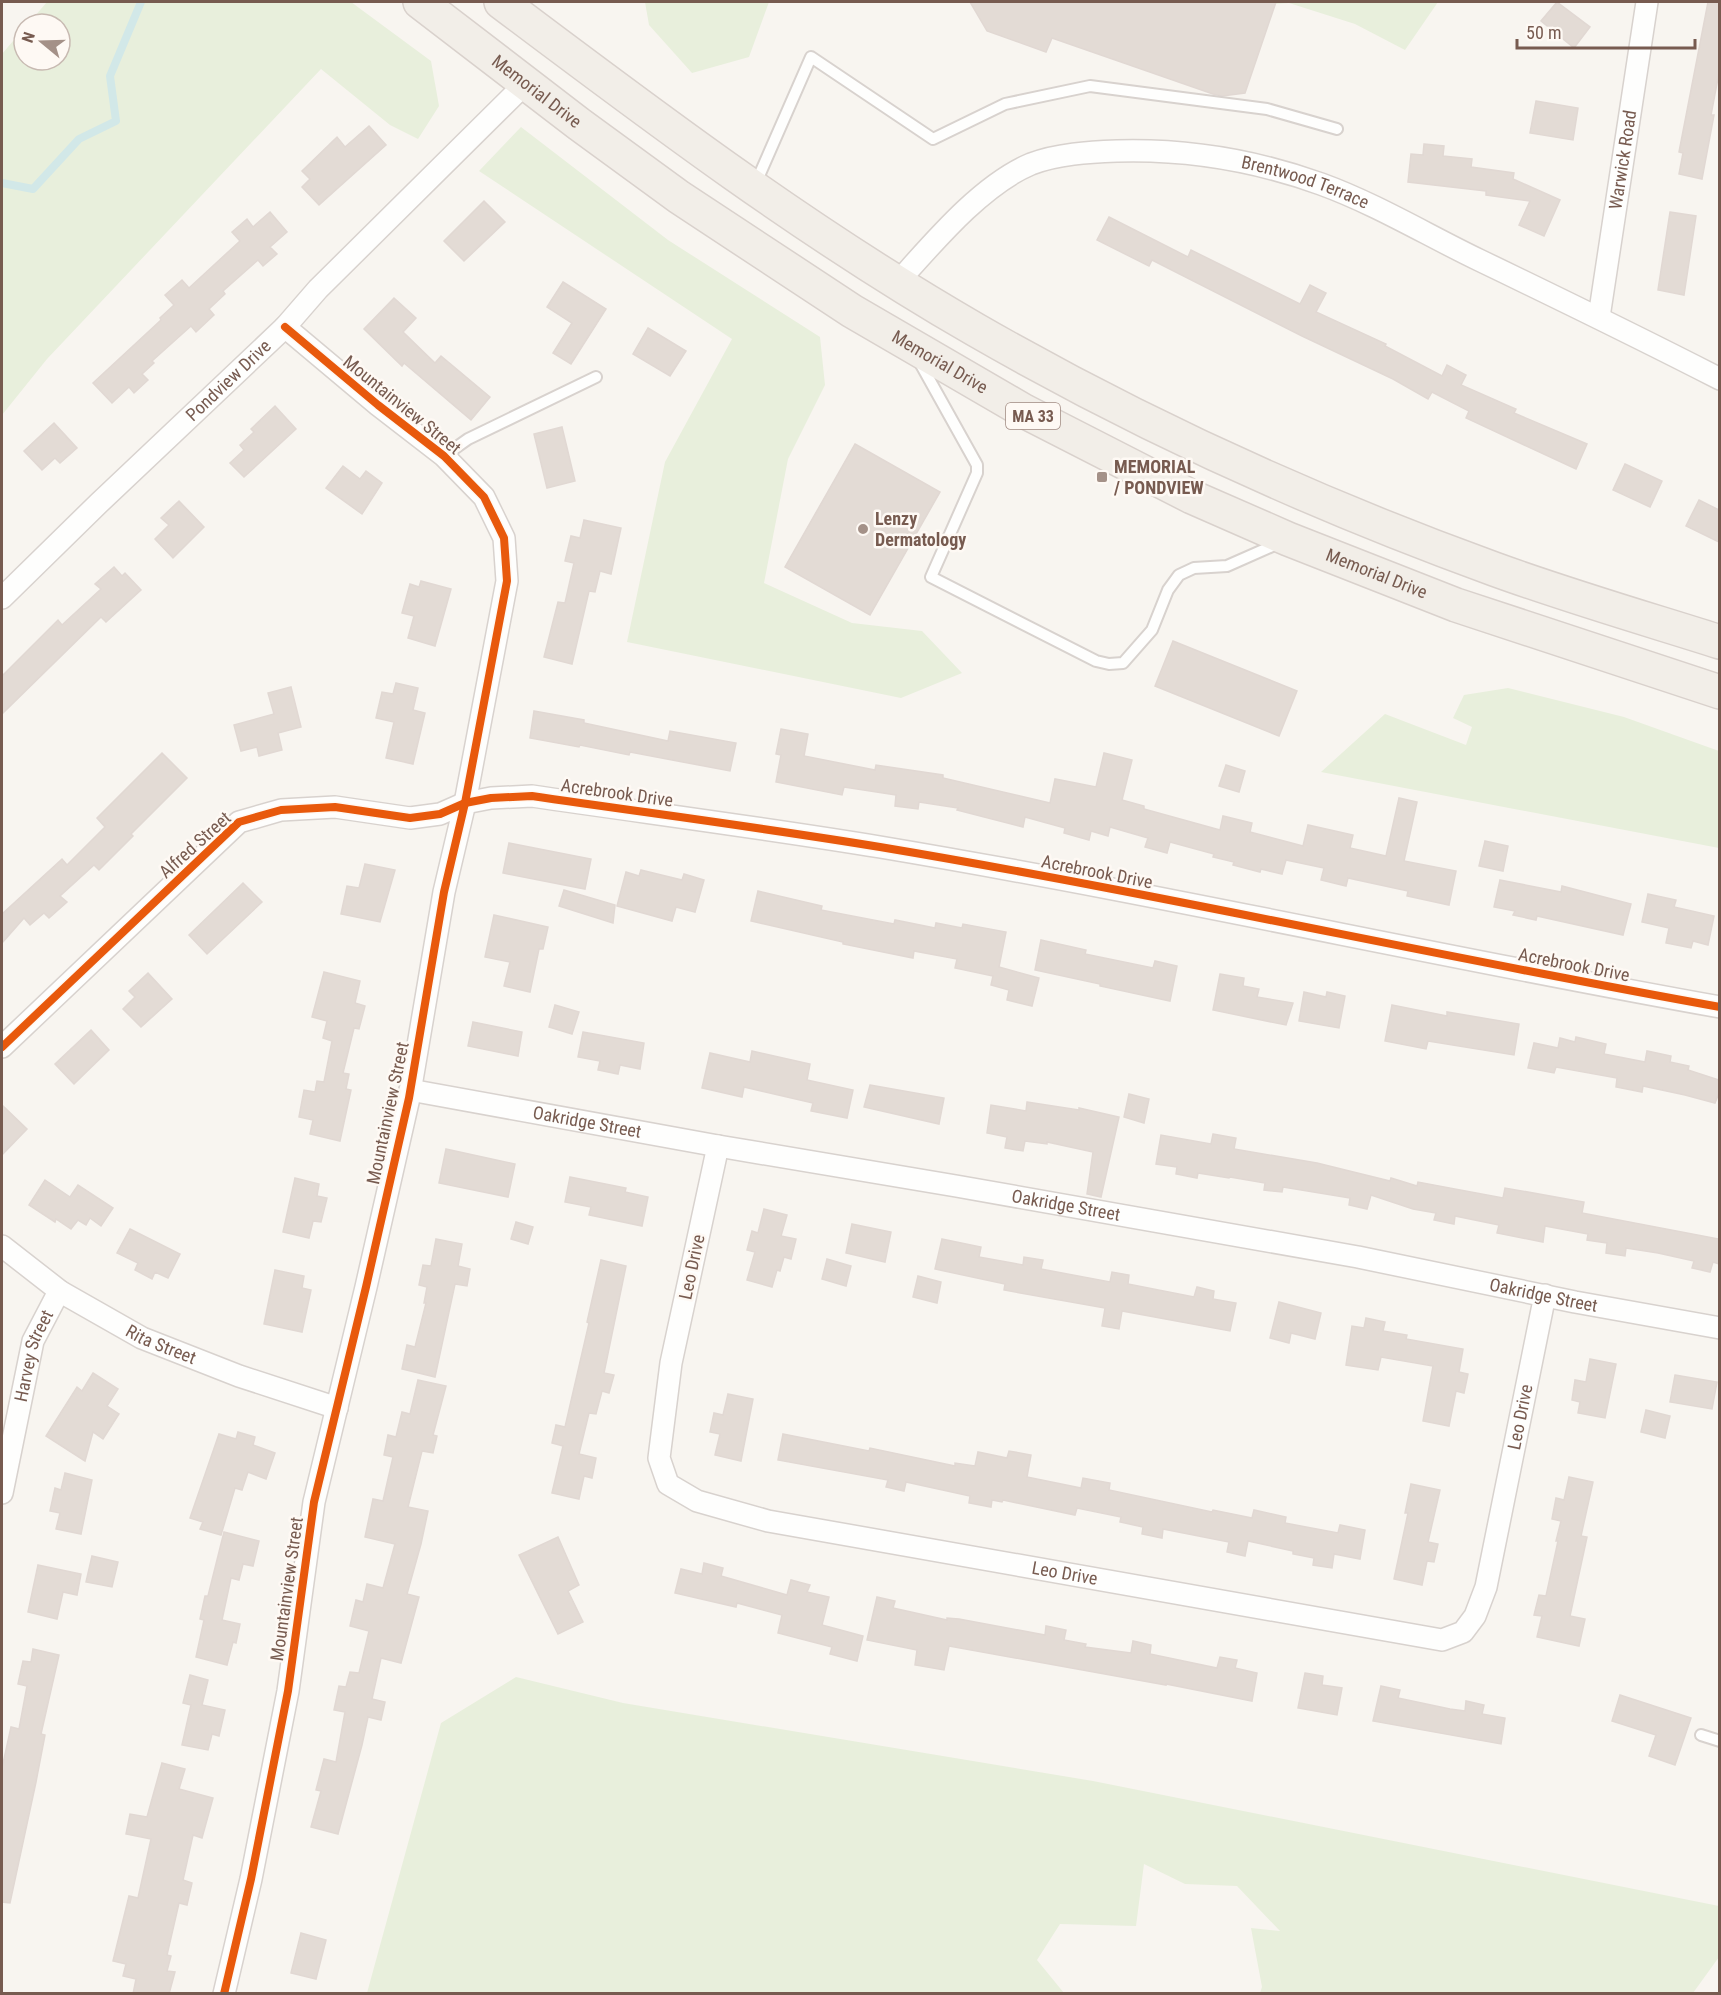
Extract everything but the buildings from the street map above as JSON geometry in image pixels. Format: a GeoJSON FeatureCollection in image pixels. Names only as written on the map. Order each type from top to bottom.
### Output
{"type":"FeatureCollection","features":[{"type":"Feature","properties":{"kind":"main road","name":"Memorial Drive"},"geometry":{"type":"LineString","coordinates":[[420,2],[678,197],[794,274],[912,347],[1024,411],[1192,497],[1288,539],[1456,605],[1719,692]]}},
{"type":"Feature","properties":{"kind":"main road","name":"MA 33"},"geometry":{"type":"LineString","coordinates":[[501,2],[754,188],[897,283],[975,330],[1074,384],[1212,453],[1379,525],[1497,570],[1719,642]]}},
{"type":"Feature","properties":{"kind":"street","name":"Warwick Road"},"geometry":{"type":"LineString","coordinates":[[1599,317],[1647,2]]}},
{"type":"Feature","properties":{"kind":"street","name":"Pondview Drive"},"geometry":{"type":"LineString","coordinates":[[2,598],[99,502],[285,327],[318,290],[526,83]]}},
{"type":"Feature","properties":{"kind":"street","name":"Brentwood Terrace"},"geometry":{"type":"LineString","coordinates":[[897,283],[933,242],[977,201],[1003,180],[1031,165],[1056,157],[1134,151],[1230,160],[1323,184],[1362,201],[1437,240],[1599,317],[1719,379]]}},
{"type":"Feature","properties":{"kind":"street","name":"Mountainview Street"},"geometry":{"type":"LineString","coordinates":[[224,1994],[251,1879],[288,1691],[314,1502],[410,1090],[444,892],[465,803],[507,581],[504,538],[484,497],[444,456],[378,405],[285,327]]}},
{"type":"Feature","properties":{"kind":"street","name":"Acrebrook Drive"},"geometry":{"type":"LineString","coordinates":[[465,803],[491,798],[532,796],[880,847],[1719,1007]]}},
{"type":"Feature","properties":{"kind":"street","name":"Alfred Street"},"geometry":{"type":"LineString","coordinates":[[2,1047],[239,822],[281,810],[335,807],[410,818],[440,814],[465,803]]}},
{"type":"Feature","properties":{"kind":"street","name":"Oakridge Street"},"geometry":{"type":"LineString","coordinates":[[410,1090],[1347,1255],[1719,1328]]}},
{"type":"Feature","properties":{"kind":"street","name":"Leo Drive"},"geometry":{"type":"LineString","coordinates":[[718,1146],[671,1363],[659,1458],[668,1484],[697,1500],[768,1521],[1442,1640],[1463,1632],[1475,1616],[1486,1587],[1545,1295]]}},
{"type":"Feature","properties":{"kind":"street","name":"Rita Street"},"geometry":{"type":"LineString","coordinates":[[2,1246],[61,1292],[142,1338],[239,1377],[337,1408]]}},
{"type":"Feature","properties":{"kind":"street","name":"Harvey Street"},"geometry":{"type":"LineString","coordinates":[[2,1493],[33,1341],[61,1292]]}},
{"type":"Feature","properties":{"kind":"lane"},"geometry":{"type":"LineString","coordinates":[[754,188],[810,57],[933,139],[1005,104],[1090,86],[1267,109],[1337,129]]}},
{"type":"Feature","properties":{"kind":"lane"},"geometry":{"type":"LineString","coordinates":[[912,347],[977,465],[977,473],[931,577],[1095,661],[1108,664],[1123,663],[1134,652],[1152,630],[1168,590],[1179,575],[1194,568],[1227,566],[1288,539]]}},
{"type":"Feature","properties":{"kind":"lane"},"geometry":{"type":"LineString","coordinates":[[444,456],[468,440],[596,377]]}},
{"type":"Feature","properties":{"kind":"lane"},"geometry":{"type":"LineString","coordinates":[[1701,1734],[1719,1741]]}},
{"type":"Feature","properties":{"kind":"green space"},"geometry":{"type":"Polygon","coordinates":[[[47,2],[351,2],[431,61],[439,106],[418,139],[390,125],[321,69],[47,359],[2,415],[2,54],[12,42],[12,72],[72,72],[72,12],[38,12],[47,2]]]}},
{"type":"Feature","properties":{"kind":"green space"},"geometry":{"type":"Polygon","coordinates":[[[645,2],[769,2],[749,57],[692,73],[649,25],[645,2]]]}},
{"type":"Feature","properties":{"kind":"green space"},"geometry":{"type":"Polygon","coordinates":[[[1268,2],[1438,2],[1405,50],[1355,24],[1289,3],[1268,2]]]}},
{"type":"Feature","properties":{"kind":"green space"},"geometry":{"type":"Polygon","coordinates":[[[521,127],[668,240],[820,337],[825,385],[788,459],[764,583],[852,623],[922,631],[962,673],[901,698],[627,642],[665,462],[732,339],[479,171],[521,127]]]}},
{"type":"Feature","properties":{"kind":"green space"},"geometry":{"type":"Polygon","coordinates":[[[1508,688],[1624,717],[1719,751],[1719,848],[1321,772],[1385,714],[1466,745],[1472,727],[1453,718],[1464,695],[1508,688]]]}},
{"type":"Feature","properties":{"kind":"green space"},"geometry":{"type":"Polygon","coordinates":[[[516,1677],[623,1703],[1093,1781],[1719,1906],[1719,1957],[1693,1993],[1260,1993],[1262,1987],[1251,1928],[1280,1931],[1237,1886],[1185,1884],[1144,1864],[1136,1926],[1060,1924],[1037,1960],[1064,1993],[367,1993],[441,1723],[516,1677]]]}},
{"type":"Feature","properties":{"kind":"waterway"},"geometry":{"type":"LineString","coordinates":[[2,183],[33,189],[79,139],[116,121],[110,76],[141,2]]}},
{"type":"Feature","properties":{"kind":"cycle path"},"geometry":{"type":"LineString","coordinates":[[224,1994],[251,1879],[288,1691],[314,1502],[409,1098],[444,892],[465,803],[507,581],[504,538],[484,497],[444,456],[378,405],[285,327]]}},
{"type":"Feature","properties":{"kind":"cycle path"},"geometry":{"type":"LineString","coordinates":[[2,1047],[239,822],[281,810],[335,807],[410,818],[440,814],[465,803],[491,798],[532,796],[793,833],[985,865],[1720,1007]]}},
{"type":"Feature","properties":{"kind":"place","name":"MEMORIAL / PONDVIEW"},"geometry":{"type":"Point","coordinates":[1102,477]}},
{"type":"Feature","properties":{"kind":"place","name":"Lenzy Dermatology"},"geometry":{"type":"Point","coordinates":[863,529]}}]}
